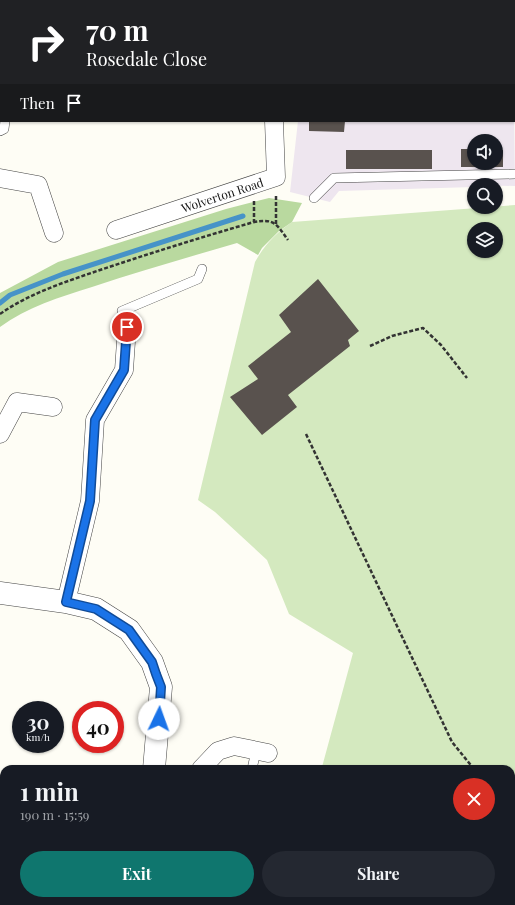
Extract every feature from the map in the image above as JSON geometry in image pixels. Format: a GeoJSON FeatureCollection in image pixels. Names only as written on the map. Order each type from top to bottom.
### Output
{"type":"FeatureCollection","features":[{"type":"Feature","properties":{"kind":"street","name":"Wolverton Road"},"geometry":{"type":"LineString","coordinates":[[116,230],[276,177],[274,122]]}},
{"type":"Feature","properties":{"kind":"street"},"geometry":{"type":"LineString","coordinates":[[0,178],[38,185],[54,233]]}},
{"type":"Feature","properties":{"kind":"street"},"geometry":{"type":"LineString","coordinates":[[66,602],[90,501],[95,420],[124,370],[127,327]]}},
{"type":"Feature","properties":{"kind":"street"},"geometry":{"type":"LineString","coordinates":[[0,434],[17,402],[53,407]]}},
{"type":"Feature","properties":{"kind":"street"},"geometry":{"type":"LineString","coordinates":[[0,593],[66,602],[96,609],[129,630],[152,662],[161,687],[154,765]]}},
{"type":"Feature","properties":{"kind":"street"},"geometry":{"type":"LineString","coordinates":[[205,765],[218,751],[234,746],[262,752]]}},
{"type":"Feature","properties":{"kind":"lane"},"geometry":{"type":"LineString","coordinates":[[0,131],[4,128],[5,122]]}},
{"type":"Feature","properties":{"kind":"lane"},"geometry":{"type":"LineString","coordinates":[[314,198],[334,178],[515,174]]}},
{"type":"Feature","properties":{"kind":"lane"},"geometry":{"type":"LineString","coordinates":[[127,327],[122,311],[198,279],[202,269]]}},
{"type":"Feature","properties":{"kind":"lane"},"geometry":{"type":"LineString","coordinates":[[254,765],[262,752]]}},
{"type":"Feature","properties":{"kind":"path"},"geometry":{"type":"LineString","coordinates":[[276,177],[276,224]]}},
{"type":"Feature","properties":{"kind":"path"},"geometry":{"type":"LineString","coordinates":[[0,314],[14,304],[47,288],[167,248],[266,220],[276,224],[288,240]]}},
{"type":"Feature","properties":{"kind":"path"},"geometry":{"type":"LineString","coordinates":[[370,346],[392,336],[423,328],[441,345],[467,378]]}},
{"type":"Feature","properties":{"kind":"path"},"geometry":{"type":"LineString","coordinates":[[306,434],[452,742],[471,765]]}},
{"type":"Feature","properties":{"kind":"shaded area"},"geometry":{"type":"Polygon","coordinates":[[[298,122],[514,122],[515,186],[503,186],[503,178],[467,178],[467,187],[339,191],[330,202],[290,192],[298,122]]]}},
{"type":"Feature","properties":{"kind":"green space"},"geometry":{"type":"Polygon","coordinates":[[[269,198],[302,203],[292,222],[279,231],[262,248],[258,255],[237,243],[56,299],[21,314],[0,327],[0,293],[58,262],[226,209],[269,198]]]}},
{"type":"Feature","properties":{"kind":"green space"},"geometry":{"type":"Polygon","coordinates":[[[515,205],[515,765],[323,765],[353,653],[289,614],[267,560],[215,512],[198,500],[255,262],[271,239],[292,222],[467,209],[467,214],[503,214],[503,206],[515,205]]]}},
{"type":"Feature","properties":{"kind":"building"},"geometry":{"type":"Polygon","coordinates":[[[309,122],[345,122],[344,132],[309,131],[309,122]]]}},
{"type":"Feature","properties":{"kind":"building"},"geometry":{"type":"Polygon","coordinates":[[[461,149],[467,149],[467,167],[461,167],[461,149]]]}},
{"type":"Feature","properties":{"kind":"building"},"geometry":{"type":"Polygon","coordinates":[[[346,150],[432,150],[432,169],[346,169],[346,150]]]}},
{"type":"Feature","properties":{"kind":"building"},"geometry":{"type":"Polygon","coordinates":[[[318,279],[359,331],[348,340],[350,346],[288,395],[297,407],[262,435],[230,397],[258,379],[248,366],[291,332],[279,315],[318,279]]]}},
{"type":"Feature","properties":{"kind":"waterway"},"geometry":{"type":"LineString","coordinates":[[0,303],[10,295],[63,274],[243,216]]}},
{"type":"Feature","properties":{"kind":"route"},"geometry":{"type":"LineString","coordinates":[[127,327],[124,370],[95,420],[90,501],[66,602],[96,609],[129,630],[152,662],[161,687],[159,719]]}}]}
